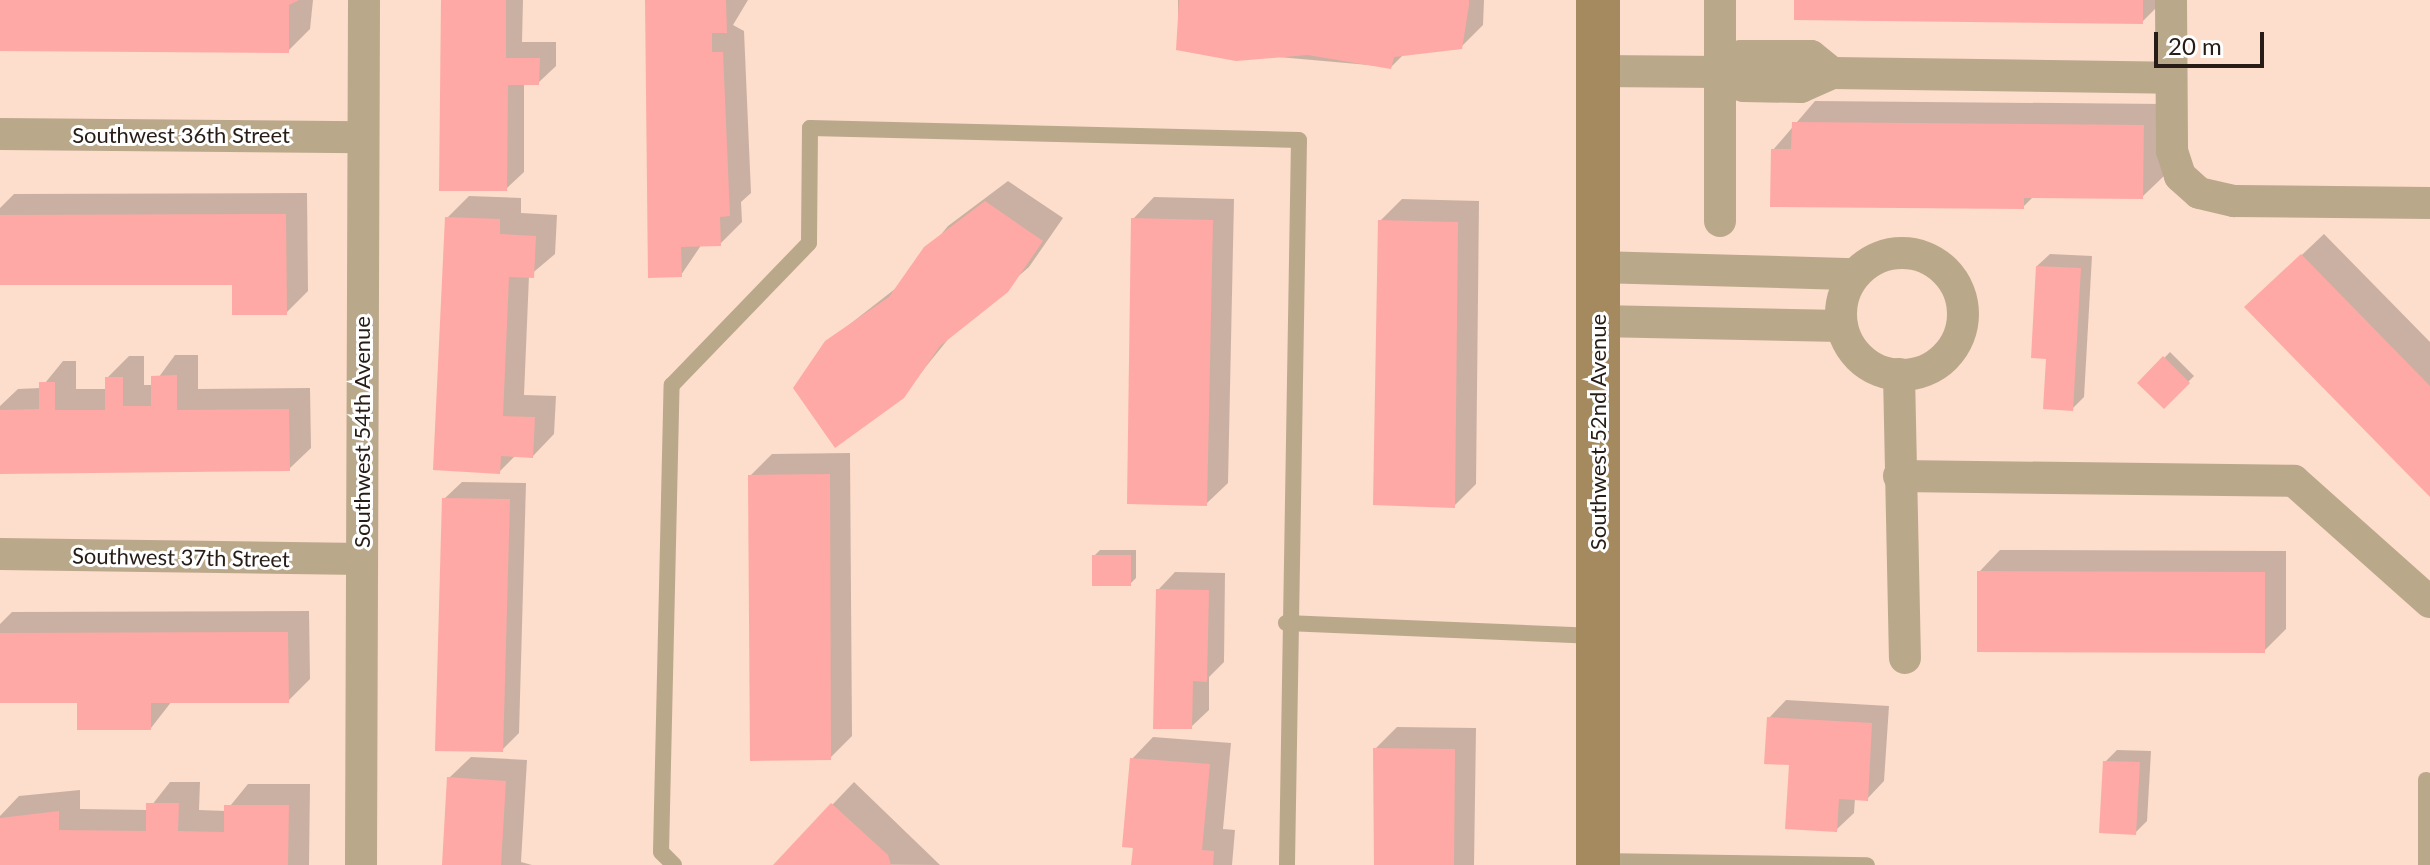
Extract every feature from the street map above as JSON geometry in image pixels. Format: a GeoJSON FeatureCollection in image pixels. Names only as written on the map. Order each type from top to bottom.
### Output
{"type":"FeatureCollection","features":[{"type":"Feature","properties":{"kind":"street","name":"Southwest 54th Avenue"},"geometry":{"type":"LineString","coordinates":[[361,865],[361,137],[364,0]]}},
{"type":"Feature","properties":{"kind":"street","name":"Southwest 52nd Avenue"},"geometry":{"type":"LineString","coordinates":[[1598,0],[1598,863]]}},
{"type":"Feature","properties":{"kind":"street"},"geometry":{"type":"LineString","coordinates":[[1720,0],[1720,221]]}},
{"type":"Feature","properties":{"kind":"street"},"geometry":{"type":"LineString","coordinates":[[2171,0],[2172,151],[2180,176],[2199,193],[2234,201],[2430,203]]}},
{"type":"Feature","properties":{"kind":"street"},"geometry":{"type":"LineString","coordinates":[[1598,71],[1720,72],[1741,56],[1811,56],[1832,73],[2170,78]]}},
{"type":"Feature","properties":{"kind":"street","name":"Southwest 36th Street"},"geometry":{"type":"LineString","coordinates":[[0,134],[361,137]]}},
{"type":"Feature","properties":{"kind":"street"},"geometry":{"type":"LineString","coordinates":[[1598,267],[1854,274],[1891,253],[1918,254],[1953,279],[1962,299],[1959,338],[1929,369],[1899,374],[1868,365],[1842,326],[1844,293],[1854,274]]}},
{"type":"Feature","properties":{"kind":"street"},"geometry":{"type":"LineString","coordinates":[[1598,321],[1842,326]]}},
{"type":"Feature","properties":{"kind":"street"},"geometry":{"type":"LineString","coordinates":[[1899,374],[1905,658]]}},
{"type":"Feature","properties":{"kind":"street"},"geometry":{"type":"LineString","coordinates":[[1899,476],[2294,481],[2430,602]]}},
{"type":"Feature","properties":{"kind":"street","name":"Southwest 37th Street"},"geometry":{"type":"LineString","coordinates":[[0,554],[362,559]]}},
{"type":"Feature","properties":{"kind":"lane"},"geometry":{"type":"LineString","coordinates":[[674,865],[661,852],[672,385],[809,243],[810,128],[1299,140],[1286,623],[1287,865]]}},
{"type":"Feature","properties":{"kind":"lane"},"geometry":{"type":"LineString","coordinates":[[1286,623],[1598,636]]}},
{"type":"Feature","properties":{"kind":"lane"},"geometry":{"type":"LineString","coordinates":[[2426,780],[2426,865]]}},
{"type":"Feature","properties":{"kind":"lane"},"geometry":{"type":"LineString","coordinates":[[1598,863],[1867,865]]}},
{"type":"Feature","properties":{"kind":"building"},"geometry":{"type":"Polygon","coordinates":[[[0,0],[299,0],[289,5],[289,53],[0,51],[0,0]]]}},
{"type":"Feature","properties":{"kind":"building"},"geometry":{"type":"Polygon","coordinates":[[[441,0],[506,0],[506,58],[540,58],[539,85],[508,85],[507,191],[439,191],[441,0]]]}},
{"type":"Feature","properties":{"kind":"building"},"geometry":{"type":"Polygon","coordinates":[[[645,0],[726,0],[727,33],[712,33],[712,52],[723,52],[730,216],[720,217],[721,246],[681,247],[682,277],[648,278],[645,0]]]}},
{"type":"Feature","properties":{"kind":"building"},"geometry":{"type":"Polygon","coordinates":[[[1179,0],[1469,0],[1469,5],[1462,49],[1394,57],[1391,69],[1308,55],[1236,61],[1176,50],[1179,0]]]}},
{"type":"Feature","properties":{"kind":"building"},"geometry":{"type":"Polygon","coordinates":[[[1794,0],[2143,0],[2143,24],[1794,20],[1794,0]]]}},
{"type":"Feature","properties":{"kind":"building"},"geometry":{"type":"Polygon","coordinates":[[[1792,122],[2144,125],[2143,199],[2024,198],[2024,209],[1770,207],[1771,149],[1791,149],[1792,122]]]}},
{"type":"Feature","properties":{"kind":"building"},"geometry":{"type":"Polygon","coordinates":[[[985,201],[1043,241],[1008,292],[940,346],[904,398],[835,448],[793,388],[825,341],[889,297],[924,247],[985,201]]]}},
{"type":"Feature","properties":{"kind":"building"},"geometry":{"type":"Polygon","coordinates":[[[286,214],[287,315],[232,315],[232,285],[0,285],[0,215],[286,214]]]}},
{"type":"Feature","properties":{"kind":"building"},"geometry":{"type":"Polygon","coordinates":[[[445,217],[500,219],[500,234],[536,236],[534,278],[509,277],[503,416],[535,417],[533,458],[501,456],[500,474],[433,470],[445,217]]]}},
{"type":"Feature","properties":{"kind":"building"},"geometry":{"type":"Polygon","coordinates":[[[1131,218],[1213,220],[1207,506],[1127,504],[1131,218]]]}},
{"type":"Feature","properties":{"kind":"building"},"geometry":{"type":"Polygon","coordinates":[[[1378,220],[1458,222],[1455,508],[1373,505],[1378,220]]]}},
{"type":"Feature","properties":{"kind":"building"},"geometry":{"type":"Polygon","coordinates":[[[2301,254],[2430,386],[2430,497],[2244,307],[2301,254]]]}},
{"type":"Feature","properties":{"kind":"building"},"geometry":{"type":"Polygon","coordinates":[[[2036,266],[2081,268],[2073,411],[2043,409],[2046,359],[2031,358],[2036,266]]]}},
{"type":"Feature","properties":{"kind":"building"},"geometry":{"type":"Polygon","coordinates":[[[2163,356],[2190,383],[2164,409],[2137,383],[2163,356]]]}},
{"type":"Feature","properties":{"kind":"building"},"geometry":{"type":"Polygon","coordinates":[[[177,375],[177,410],[289,409],[290,471],[0,474],[0,410],[39,409],[39,382],[55,382],[55,410],[105,410],[105,377],[123,377],[123,406],[151,406],[151,376],[177,375]]]}},
{"type":"Feature","properties":{"kind":"building"},"geometry":{"type":"Polygon","coordinates":[[[830,474],[831,760],[750,761],[748,475],[830,474]]]}},
{"type":"Feature","properties":{"kind":"building"},"geometry":{"type":"Polygon","coordinates":[[[442,498],[510,499],[503,752],[435,751],[442,498]]]}},
{"type":"Feature","properties":{"kind":"building"},"geometry":{"type":"Polygon","coordinates":[[[1092,555],[1131,555],[1131,586],[1092,586],[1092,555]]]}},
{"type":"Feature","properties":{"kind":"building"},"geometry":{"type":"Polygon","coordinates":[[[1977,571],[2265,572],[2265,653],[1977,652],[1977,571]]]}},
{"type":"Feature","properties":{"kind":"building"},"geometry":{"type":"Polygon","coordinates":[[[1156,589],[1209,590],[1207,682],[1193,681],[1192,729],[1153,729],[1156,589]]]}},
{"type":"Feature","properties":{"kind":"building"},"geometry":{"type":"Polygon","coordinates":[[[288,632],[289,703],[151,703],[151,730],[77,730],[77,703],[0,703],[0,633],[288,632]]]}},
{"type":"Feature","properties":{"kind":"building"},"geometry":{"type":"Polygon","coordinates":[[[1767,717],[1872,723],[1868,801],[1839,799],[1837,832],[1785,829],[1789,765],[1764,764],[1767,717]]]}},
{"type":"Feature","properties":{"kind":"building"},"geometry":{"type":"Polygon","coordinates":[[[1373,748],[1455,749],[1454,865],[1374,865],[1373,748]]]}},
{"type":"Feature","properties":{"kind":"building"},"geometry":{"type":"Polygon","coordinates":[[[1130,758],[1210,764],[1202,850],[1214,851],[1213,865],[1131,865],[1133,848],[1122,847],[1130,758]]]}},
{"type":"Feature","properties":{"kind":"building"},"geometry":{"type":"Polygon","coordinates":[[[2103,761],[2140,762],[2136,835],[2099,833],[2103,761]]]}},
{"type":"Feature","properties":{"kind":"building"},"geometry":{"type":"Polygon","coordinates":[[[447,777],[506,781],[501,865],[442,865],[447,777]]]}},
{"type":"Feature","properties":{"kind":"building"},"geometry":{"type":"Polygon","coordinates":[[[146,803],[179,803],[178,831],[224,832],[224,805],[289,805],[288,865],[0,865],[0,818],[59,811],[59,830],[146,831],[146,803]]]}},
{"type":"Feature","properties":{"kind":"building"},"geometry":{"type":"Polygon","coordinates":[[[831,803],[888,855],[891,865],[773,865],[831,803]]]}}]}
